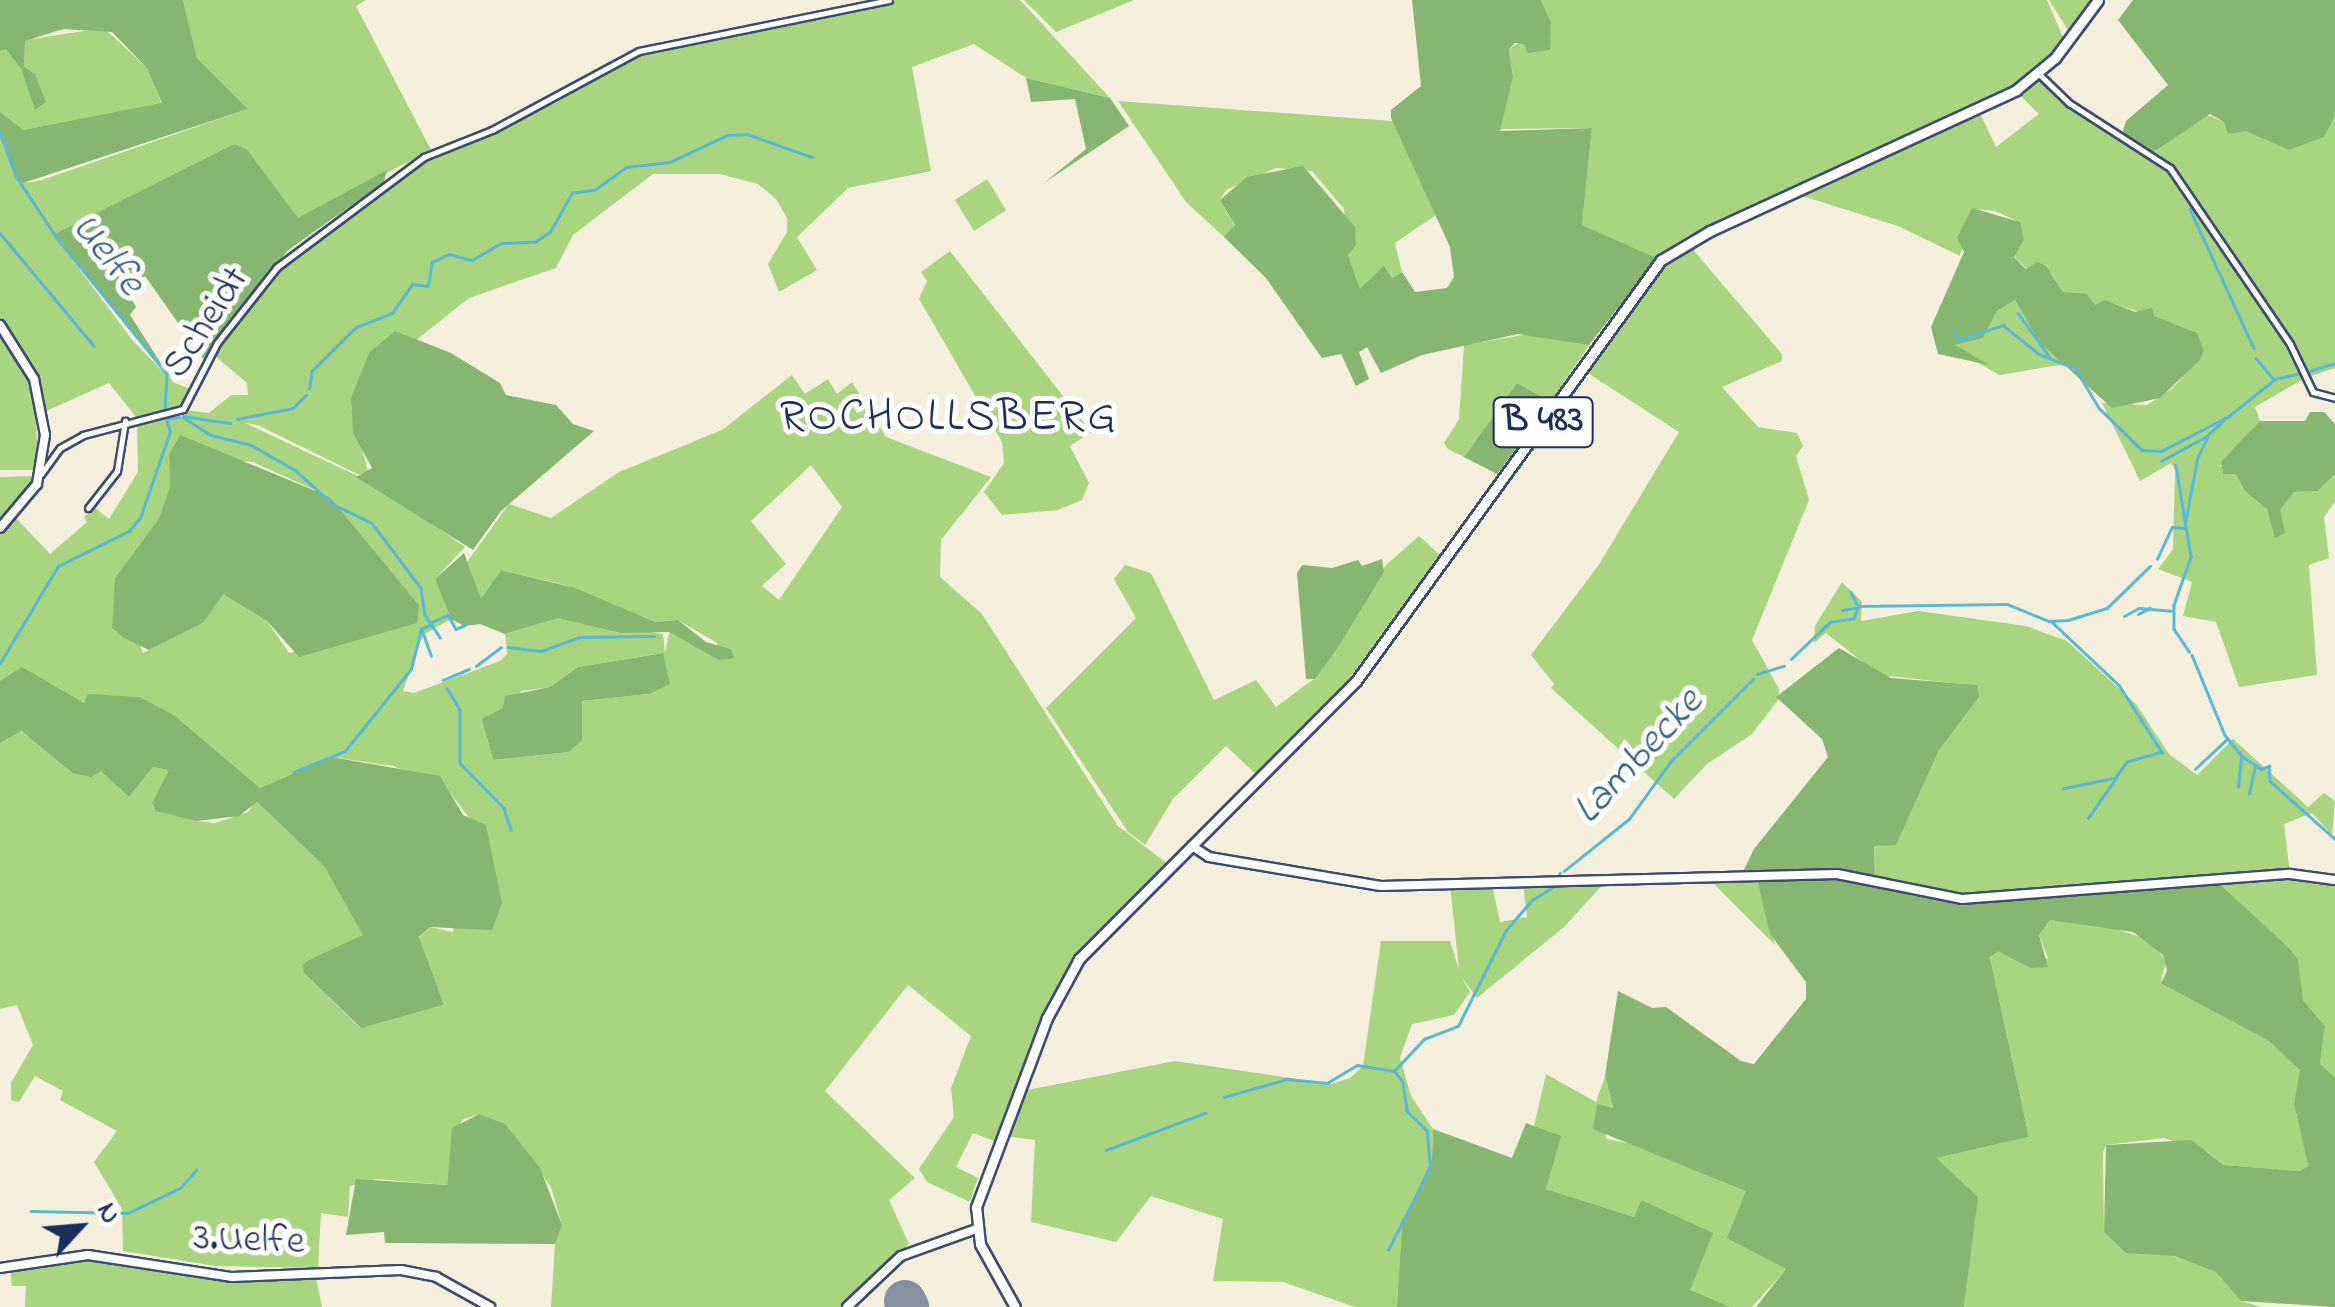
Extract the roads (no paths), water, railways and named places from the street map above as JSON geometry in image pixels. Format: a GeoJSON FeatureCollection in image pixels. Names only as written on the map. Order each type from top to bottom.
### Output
{"type":"FeatureCollection","features":[{"type":"Feature","properties":{"kind":"main road","name":"B 483"},"geometry":{"type":"LineString","coordinates":[[976,1229],[976,1208],[1000,1140],[1068,974],[1356,680],[1661,260],[1710,231],[2016,90],[2039,74],[2098,0]]}},
{"type":"Feature","properties":{"kind":"main road"},"geometry":{"type":"LineString","coordinates":[[976,1229],[1016,1307]]}},
{"type":"Feature","properties":{"kind":"street","name":"Scheidt"},"geometry":{"type":"LineString","coordinates":[[125,420],[183,408],[218,344],[278,267],[424,158],[492,130],[639,51],[890,0]]}},
{"type":"Feature","properties":{"kind":"street"},"geometry":{"type":"LineString","coordinates":[[2039,74],[2069,103],[2170,168],[2304,370],[2313,392],[2335,398]]}},
{"type":"Feature","properties":{"kind":"street"},"geometry":{"type":"LineString","coordinates":[[0,325],[42,400],[40,474]]}},
{"type":"Feature","properties":{"kind":"street"},"geometry":{"type":"LineString","coordinates":[[0,528],[67,443],[125,420]]}},
{"type":"Feature","properties":{"kind":"street"},"geometry":{"type":"LineString","coordinates":[[88,508],[116,471],[125,420]]}},
{"type":"Feature","properties":{"kind":"street"},"geometry":{"type":"LineString","coordinates":[[1192,846],[1204,855],[1374,886],[1837,874],[1962,899],[2290,874],[2335,880]]}},
{"type":"Feature","properties":{"kind":"street"},"geometry":{"type":"LineString","coordinates":[[847,1307],[901,1256],[976,1229]]}},
{"type":"Feature","properties":{"kind":"street","name":"3.Uelfe"},"geometry":{"type":"LineString","coordinates":[[0,1268],[88,1256],[232,1277],[401,1270],[436,1277],[490,1307]]}},
{"type":"Feature","properties":{"kind":"waterway","name":"Uelfe"},"geometry":{"type":"LineString","coordinates":[[0,131],[16,176],[57,238],[167,374],[165,408]]}},
{"type":"Feature","properties":{"kind":"waterway"},"geometry":{"type":"LineString","coordinates":[[309,389],[312,371],[356,327],[392,313],[412,284],[428,286],[432,262],[449,254],[472,260],[501,243],[535,242],[550,232],[572,193],[596,189],[626,167],[670,162],[727,135],[747,134],[812,157]]}},
{"type":"Feature","properties":{"kind":"waterway"},"geometry":{"type":"LineString","coordinates":[[2190,209],[2254,348]]}},
{"type":"Feature","properties":{"kind":"waterway"},"geometry":{"type":"LineString","coordinates":[[0,233],[94,346]]}},
{"type":"Feature","properties":{"kind":"waterway"},"geometry":{"type":"LineString","coordinates":[[2018,313],[2049,356]]}},
{"type":"Feature","properties":{"kind":"waterway"},"geometry":{"type":"LineString","coordinates":[[1954,333],[1960,340],[2003,325],[2039,354],[2076,369],[2099,408],[2142,450],[2161,451],[2229,416],[2275,379],[2301,373]]}},
{"type":"Feature","properties":{"kind":"waterway"},"geometry":{"type":"LineString","coordinates":[[2256,358],[2273,378]]}},
{"type":"Feature","properties":{"kind":"waterway"},"geometry":{"type":"LineString","coordinates":[[2309,371],[2335,363]]}},
{"type":"Feature","properties":{"kind":"waterway"},"geometry":{"type":"LineString","coordinates":[[237,419],[293,408],[306,395]]}},
{"type":"Feature","properties":{"kind":"waterway"},"geometry":{"type":"LineString","coordinates":[[183,416],[230,423]]}},
{"type":"Feature","properties":{"kind":"waterway"},"geometry":{"type":"LineString","coordinates":[[166,419],[179,417]]}},
{"type":"Feature","properties":{"kind":"waterway"},"geometry":{"type":"LineString","coordinates":[[183,417],[211,435],[251,445],[295,470],[333,504],[372,523],[421,588],[425,615],[440,637]]}},
{"type":"Feature","properties":{"kind":"waterway","name":"Uelfe"},"geometry":{"type":"LineString","coordinates":[[0,663],[58,566],[129,531],[140,518],[170,432],[166,418]]}},
{"type":"Feature","properties":{"kind":"waterway"},"geometry":{"type":"LineString","coordinates":[[2185,523],[2197,459],[2208,435],[2223,421]]}},
{"type":"Feature","properties":{"kind":"waterway"},"geometry":{"type":"LineString","coordinates":[[2161,461],[2207,436]]}},
{"type":"Feature","properties":{"kind":"waterway"},"geometry":{"type":"LineString","coordinates":[[2176,465],[2191,557],[2174,605],[2174,629],[2189,651]]}},
{"type":"Feature","properties":{"kind":"waterway","name":"Lambecke"},"geometry":{"type":"LineString","coordinates":[[2157,559],[2172,527],[2184,528]]}},
{"type":"Feature","properties":{"kind":"waterway","name":"Lambecke"},"geometry":{"type":"LineString","coordinates":[[1791,659],[1830,622],[1854,618],[1858,606],[2007,604],[2049,621],[2068,620],[2107,608],[2150,566]]}},
{"type":"Feature","properties":{"kind":"waterway"},"geometry":{"type":"LineString","coordinates":[[1851,592],[1857,604]]}},
{"type":"Feature","properties":{"kind":"waterway"},"geometry":{"type":"LineString","coordinates":[[1842,610],[1855,608]]}},
{"type":"Feature","properties":{"kind":"waterway"},"geometry":{"type":"LineString","coordinates":[[2124,616],[2139,608],[2173,611]]}},
{"type":"Feature","properties":{"kind":"waterway"},"geometry":{"type":"LineString","coordinates":[[2138,614],[2150,608]]}},
{"type":"Feature","properties":{"kind":"waterway"},"geometry":{"type":"LineString","coordinates":[[432,622],[448,615],[456,629],[465,625]]}},
{"type":"Feature","properties":{"kind":"waterway"},"geometry":{"type":"LineString","coordinates":[[2051,621],[2119,685],[2162,752],[2127,762],[2116,778],[2063,789]]}},
{"type":"Feature","properties":{"kind":"waterway"},"geometry":{"type":"LineString","coordinates":[[431,624],[421,629],[431,656]]}},
{"type":"Feature","properties":{"kind":"waterway"},"geometry":{"type":"LineString","coordinates":[[294,772],[345,751],[411,669],[421,629]]}},
{"type":"Feature","properties":{"kind":"waterway"},"geometry":{"type":"LineString","coordinates":[[508,647],[541,651],[580,637],[654,636]]}},
{"type":"Feature","properties":{"kind":"waterway"},"geometry":{"type":"LineString","coordinates":[[476,666],[501,647]]}},
{"type":"Feature","properties":{"kind":"waterway"},"geometry":{"type":"LineString","coordinates":[[2192,655],[2225,735],[2242,756],[2261,769],[2269,766],[2270,781],[2335,839]]}},
{"type":"Feature","properties":{"kind":"waterway","name":"Lambecke"},"geometry":{"type":"LineString","coordinates":[[1757,674],[1784,666]]}},
{"type":"Feature","properties":{"kind":"waterway"},"geometry":{"type":"LineString","coordinates":[[443,680],[469,669]]}},
{"type":"Feature","properties":{"kind":"waterway","name":"Lambecke"},"geometry":{"type":"LineString","coordinates":[[1564,871],[1629,819],[1671,761],[1753,679]]}},
{"type":"Feature","properties":{"kind":"waterway"},"geometry":{"type":"LineString","coordinates":[[447,688],[460,710],[460,763],[504,808],[511,830]]}},
{"type":"Feature","properties":{"kind":"waterway"},"geometry":{"type":"LineString","coordinates":[[2195,769],[2226,740]]}},
{"type":"Feature","properties":{"kind":"waterway"},"geometry":{"type":"LineString","coordinates":[[2238,787],[2241,758]]}},
{"type":"Feature","properties":{"kind":"waterway"},"geometry":{"type":"LineString","coordinates":[[2249,794],[2255,766]]}},
{"type":"Feature","properties":{"kind":"waterway"},"geometry":{"type":"LineString","coordinates":[[2088,818],[2116,778]]}},
{"type":"Feature","properties":{"kind":"waterway","name":"Lambecke"},"geometry":{"type":"LineString","coordinates":[[1388,1250],[1430,1168],[1427,1131],[1407,1112],[1402,1081],[1394,1071],[1424,1039],[1458,1026],[1506,930],[1532,900],[1559,883]]}},
{"type":"Feature","properties":{"kind":"waterway"},"geometry":{"type":"LineString","coordinates":[[1224,1097],[1287,1079],[1327,1083],[1357,1065],[1393,1071]]}},
{"type":"Feature","properties":{"kind":"waterway"},"geometry":{"type":"LineString","coordinates":[[1106,1150],[1205,1113]]}},
{"type":"Feature","properties":{"kind":"waterway"},"geometry":{"type":"LineString","coordinates":[[31,1211],[128,1213],[180,1188],[196,1170]]}},
{"type":"Feature","properties":{"kind":"district","name":"ROCHOLLSBERG"},"geometry":{"type":"Point","coordinates":[949,419]}}]}
